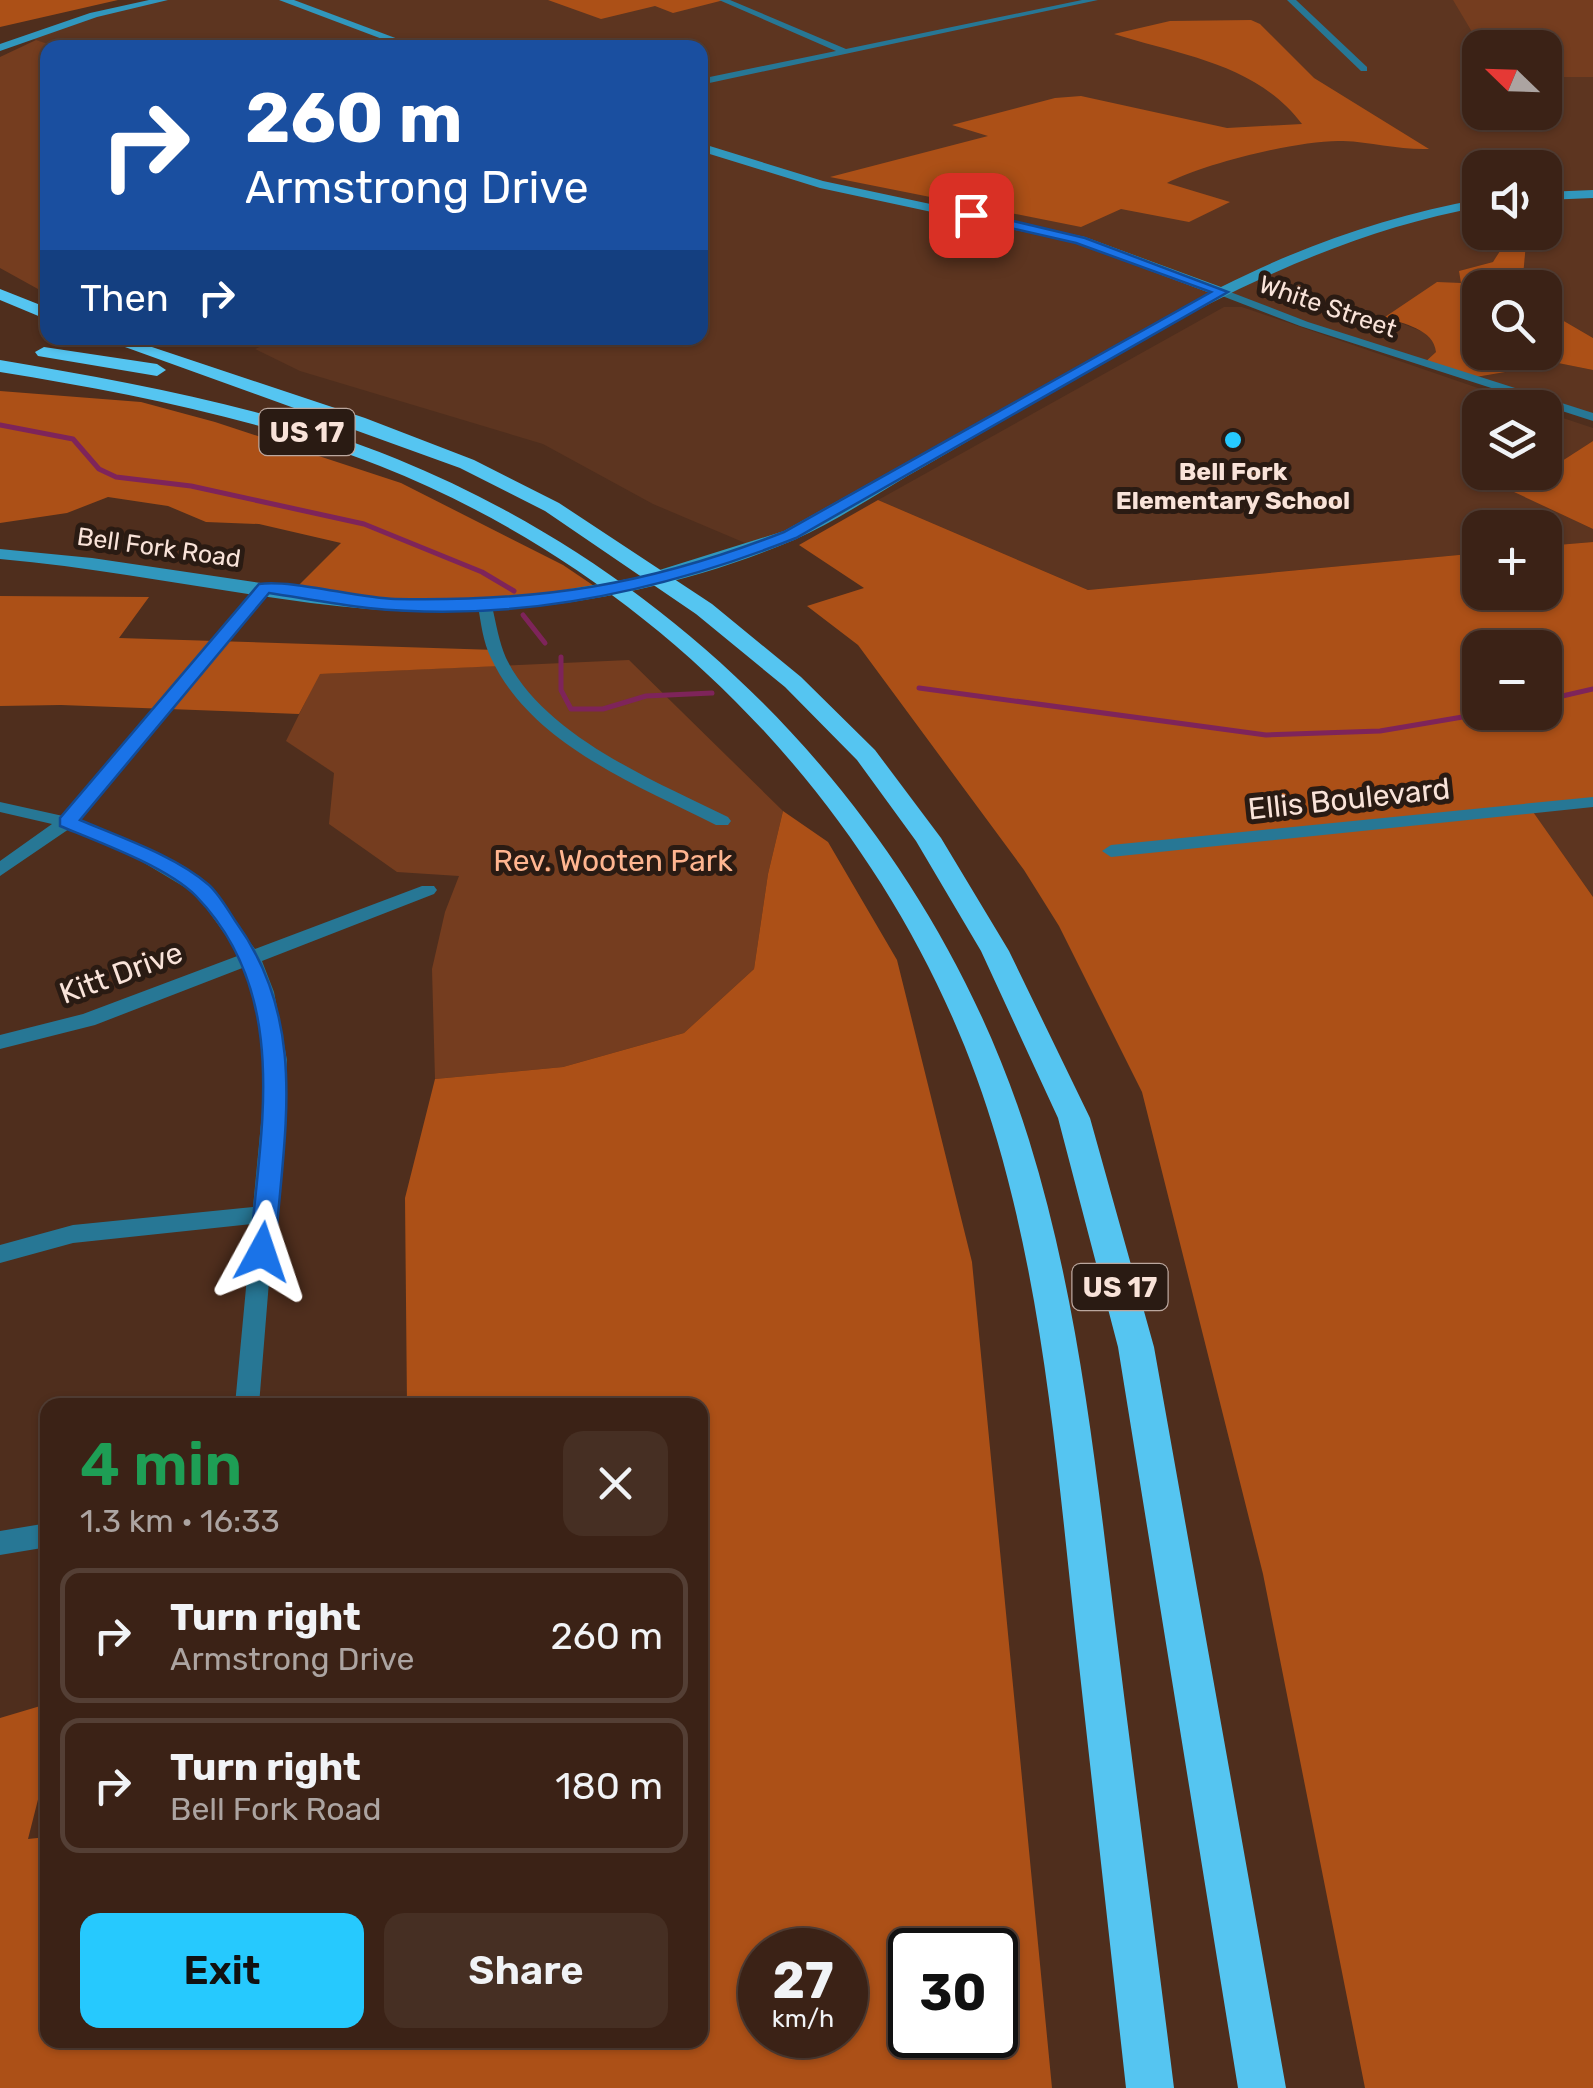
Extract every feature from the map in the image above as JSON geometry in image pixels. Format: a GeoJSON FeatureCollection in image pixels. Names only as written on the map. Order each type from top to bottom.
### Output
{"type":"FeatureCollection","features":[{"type":"Feature","properties":{"kind":"highway"},"geometry":{"type":"LineString","coordinates":[[0,294],[40,312]]}},
{"type":"Feature","properties":{"kind":"highway"},"geometry":{"type":"LineString","coordinates":[[129,345],[267,394]]}},
{"type":"Feature","properties":{"kind":"highway","name":"US 17"},"geometry":{"type":"LineString","coordinates":[[0,346],[97,359],[267,394],[358,422],[467,464],[552,507],[704,609],[794,682],[866,755],[928,838],[994,951],[1074,1118],[1136,1347],[1262,2088]]}},
{"type":"Feature","properties":{"kind":"highway","name":"US 17"},"geometry":{"type":"LineString","coordinates":[[0,366],[178,395],[342,443],[512,520],[590,566],[662,616],[790,740],[873,849],[921,924],[978,1042],[1023,1174],[1064,1362],[1150,2088]]}},
{"type":"Feature","properties":{"kind":"highway"},"geometry":{"type":"LineString","coordinates":[[0,384],[178,395]]}},
{"type":"Feature","properties":{"kind":"main road"},"geometry":{"type":"LineString","coordinates":[[0,40],[67,16],[132,0]]}},
{"type":"Feature","properties":{"kind":"main road"},"geometry":{"type":"LineString","coordinates":[[0,48],[94,15],[163,0]]}},
{"type":"Feature","properties":{"kind":"main road"},"geometry":{"type":"LineString","coordinates":[[284,0],[395,40]]}},
{"type":"Feature","properties":{"kind":"main road","name":"White Street"},"geometry":{"type":"LineString","coordinates":[[708,149],[820,184],[1080,240],[1221,292]]}},
{"type":"Feature","properties":{"kind":"main road"},"geometry":{"type":"LineString","coordinates":[[1562,195],[1593,194]]}},
{"type":"Feature","properties":{"kind":"main road","name":"Bell Fork Road"},"geometry":{"type":"LineString","coordinates":[[0,554],[79,559],[370,603],[485,606],[604,592],[722,562],[790,535],[1221,292],[1335,238],[1397,219],[1462,206]]}},
{"type":"Feature","properties":{"kind":"street"},"geometry":{"type":"LineString","coordinates":[[723,0],[846,52]]}},
{"type":"Feature","properties":{"kind":"street"},"geometry":{"type":"LineString","coordinates":[[708,80],[1094,0]]}},
{"type":"Feature","properties":{"kind":"street"},"geometry":{"type":"LineString","coordinates":[[1290,0],[1364,69]]}},
{"type":"Feature","properties":{"kind":"street","name":"White Street"},"geometry":{"type":"LineString","coordinates":[[1221,292],[1304,324],[1593,418]]}},
{"type":"Feature","properties":{"kind":"street"},"geometry":{"type":"LineString","coordinates":[[0,870],[68,822],[265,588]]}},
{"type":"Feature","properties":{"kind":"street"},"geometry":{"type":"LineString","coordinates":[[485,606],[498,658],[526,700],[613,766],[722,821]]}},
{"type":"Feature","properties":{"kind":"street","name":"Ellis Boulevard"},"geometry":{"type":"LineString","coordinates":[[1111,851],[1593,802]]}},
{"type":"Feature","properties":{"kind":"street"},"geometry":{"type":"LineString","coordinates":[[0,807],[68,822],[137,851],[202,890],[250,958],[264,992],[277,1060],[249,1398]]}},
{"type":"Feature","properties":{"kind":"street","name":"Kitt Drive"},"geometry":{"type":"LineString","coordinates":[[0,1042],[88,1020],[428,890]]}},
{"type":"Feature","properties":{"kind":"street"},"geometry":{"type":"LineString","coordinates":[[0,1254],[73,1234],[266,1214]]}},
{"type":"Feature","properties":{"kind":"street"},"geometry":{"type":"LineString","coordinates":[[0,1543],[40,1536]]}},
{"type":"Feature","properties":{"kind":"shaded area"},"geometry":{"type":"Polygon","coordinates":[[[0,0],[118,0],[0,27],[0,0]]]}},
{"type":"Feature","properties":{"kind":"shaded area"},"geometry":{"type":"Polygon","coordinates":[[[163,0],[1593,0],[1593,338],[1562,320],[1562,270],[1524,270],[1525,250],[1562,250],[1562,150],[1462,150],[1462,250],[1515,250],[1493,262],[1460,271],[1462,283],[1386,317],[1428,334],[1436,344],[1436,352],[1424,363],[1221,292],[757,548],[653,504],[543,444],[300,371],[255,349],[264,345],[708,345],[708,40],[40,42],[27,37],[94,15],[163,0]]]}},
{"type":"Feature","properties":{"kind":"shaded area"},"geometry":{"type":"Polygon","coordinates":[[[548,0],[724,0],[673,13],[655,6],[601,19],[548,0]]]}},
{"type":"Feature","properties":{"kind":"shaded area"},"geometry":{"type":"Polygon","coordinates":[[[1251,20],[1260,24],[1314,78],[1429,149],[1325,141],[1228,161],[1167,183],[1230,202],[1189,222],[1121,209],[1081,227],[830,177],[988,136],[952,125],[1055,98],[1081,96],[1227,128],[1302,124],[1284,104],[1240,75],[1216,64],[1114,34],[1170,21],[1251,20]]]}},
{"type":"Feature","properties":{"kind":"shaded area"},"geometry":{"type":"Polygon","coordinates":[[[1501,250],[1525,250],[1524,270],[1463,270],[1493,262],[1501,250]]]}},
{"type":"Feature","properties":{"kind":"shaded area"},"geometry":{"type":"Polygon","coordinates":[[[1462,270],[1462,370],[1517,370],[1470,378],[1424,363],[1436,352],[1430,338],[1416,328],[1385,317],[1437,282],[1461,283],[1462,270]]]}},
{"type":"Feature","properties":{"kind":"shaded area","name":"Bell Fork Elementary School"},"geometry":{"type":"Polygon","coordinates":[[[1224,307],[1242,307],[1484,390],[1462,390],[1462,490],[1518,490],[1515,492],[1553,510],[1462,510],[1462,555],[1088,590],[878,500],[1224,307]]]}},
{"type":"Feature","properties":{"kind":"shaded area"},"geometry":{"type":"Polygon","coordinates":[[[1562,320],[1593,338],[1593,370],[1562,364],[1562,320]]]}},
{"type":"Feature","properties":{"kind":"shaded area"},"geometry":{"type":"Polygon","coordinates":[[[1562,364],[1593,370],[1593,417],[1562,407],[1562,390],[1508,390],[1470,378],[1517,370],[1562,370],[1562,364]]]}},
{"type":"Feature","properties":{"kind":"shaded area"},"geometry":{"type":"Polygon","coordinates":[[[0,391],[141,402],[401,483],[563,565],[603,592],[485,606],[292,592],[341,543],[259,524],[206,522],[168,506],[108,497],[67,513],[0,523],[0,391]]]}},
{"type":"Feature","properties":{"kind":"shaded area"},"geometry":{"type":"Polygon","coordinates":[[[1562,418],[1593,428],[1593,441],[1562,461],[1562,418]]]}},
{"type":"Feature","properties":{"kind":"shaded area"},"geometry":{"type":"Polygon","coordinates":[[[1593,441],[1593,529],[1562,514],[1562,510],[1552,510],[1514,492],[1562,490],[1562,461],[1593,441]]]}},
{"type":"Feature","properties":{"kind":"shaded area"},"geometry":{"type":"Polygon","coordinates":[[[878,500],[1088,590],[1462,555],[1462,610],[1562,610],[1562,545],[1593,542],[1593,802],[1531,809],[1593,897],[1593,2088],[1365,2088],[1263,1574],[1142,1092],[1059,926],[1024,870],[858,645],[807,606],[864,588],[799,545],[878,500]]]}},
{"type":"Feature","properties":{"kind":"shaded area","name":"Bell Fork Elementary School"},"geometry":{"type":"Polygon","coordinates":[[[1562,514],[1593,529],[1593,542],[1562,545],[1562,514]]]}},
{"type":"Feature","properties":{"kind":"shaded area"},"geometry":{"type":"Polygon","coordinates":[[[0,596],[149,597],[119,638],[496,650],[500,666],[320,674],[299,714],[0,706],[0,596]]]}},
{"type":"Feature","properties":{"kind":"shaded area"},"geometry":{"type":"Polygon","coordinates":[[[1593,802],[1593,897],[1530,808],[1593,802]]]}},
{"type":"Feature","properties":{"kind":"shaded area"},"geometry":{"type":"Polygon","coordinates":[[[783,811],[828,842],[897,960],[972,1262],[1052,2088],[0,2088],[0,1718],[40,1706],[40,1792],[28,1839],[40,1838],[40,2048],[708,2048],[708,1398],[407,1398],[405,1198],[435,1079],[563,1067],[684,1033],[754,969],[768,874],[783,811]]]}},
{"type":"Feature","properties":{"kind":"green space"},"geometry":{"type":"Polygon","coordinates":[[[1453,0],[1593,0],[1593,77],[1562,77],[1562,30],[1471,30],[1453,0]]]}},
{"type":"Feature","properties":{"kind":"green space"},"geometry":{"type":"Polygon","coordinates":[[[40,41],[40,290],[0,268],[0,57],[40,41]]]}},
{"type":"Feature","properties":{"kind":"green space","name":"Rev. Wooten Park"},"geometry":{"type":"Polygon","coordinates":[[[629,660],[783,811],[768,874],[754,969],[684,1033],[563,1067],[435,1079],[432,969],[445,912],[459,876],[397,872],[329,824],[334,773],[286,741],[319,674],[629,660]]]}},
{"type":"Feature","properties":{"kind":"waterway"},"geometry":{"type":"LineString","coordinates":[[0,425],[73,439],[99,469],[116,477],[191,486],[364,524],[482,572],[514,591]]}},
{"type":"Feature","properties":{"kind":"waterway"},"geometry":{"type":"LineString","coordinates":[[523,615],[545,643]]}},
{"type":"Feature","properties":{"kind":"waterway"},"geometry":{"type":"LineString","coordinates":[[561,657],[561,690],[571,709],[603,709],[646,696],[712,693]]}},
{"type":"Feature","properties":{"kind":"waterway"},"geometry":{"type":"LineString","coordinates":[[919,688],[1266,735],[1380,731],[1462,717]]}},
{"type":"Feature","properties":{"kind":"waterway"},"geometry":{"type":"LineString","coordinates":[[1562,696],[1593,689]]}},
{"type":"Feature","properties":{"kind":"place","name":"Bell Fork Elementary School"},"geometry":{"type":"Point","coordinates":[1233,440]}},
{"type":"Feature","properties":{"kind":"route"},"geometry":{"type":"LineString","coordinates":[[262,1252],[277,1060],[264,992],[250,958],[202,890],[137,851],[68,822],[265,588],[370,603],[485,606],[604,592],[722,562],[790,535],[1221,292],[1080,240],[971,215]]}}]}
